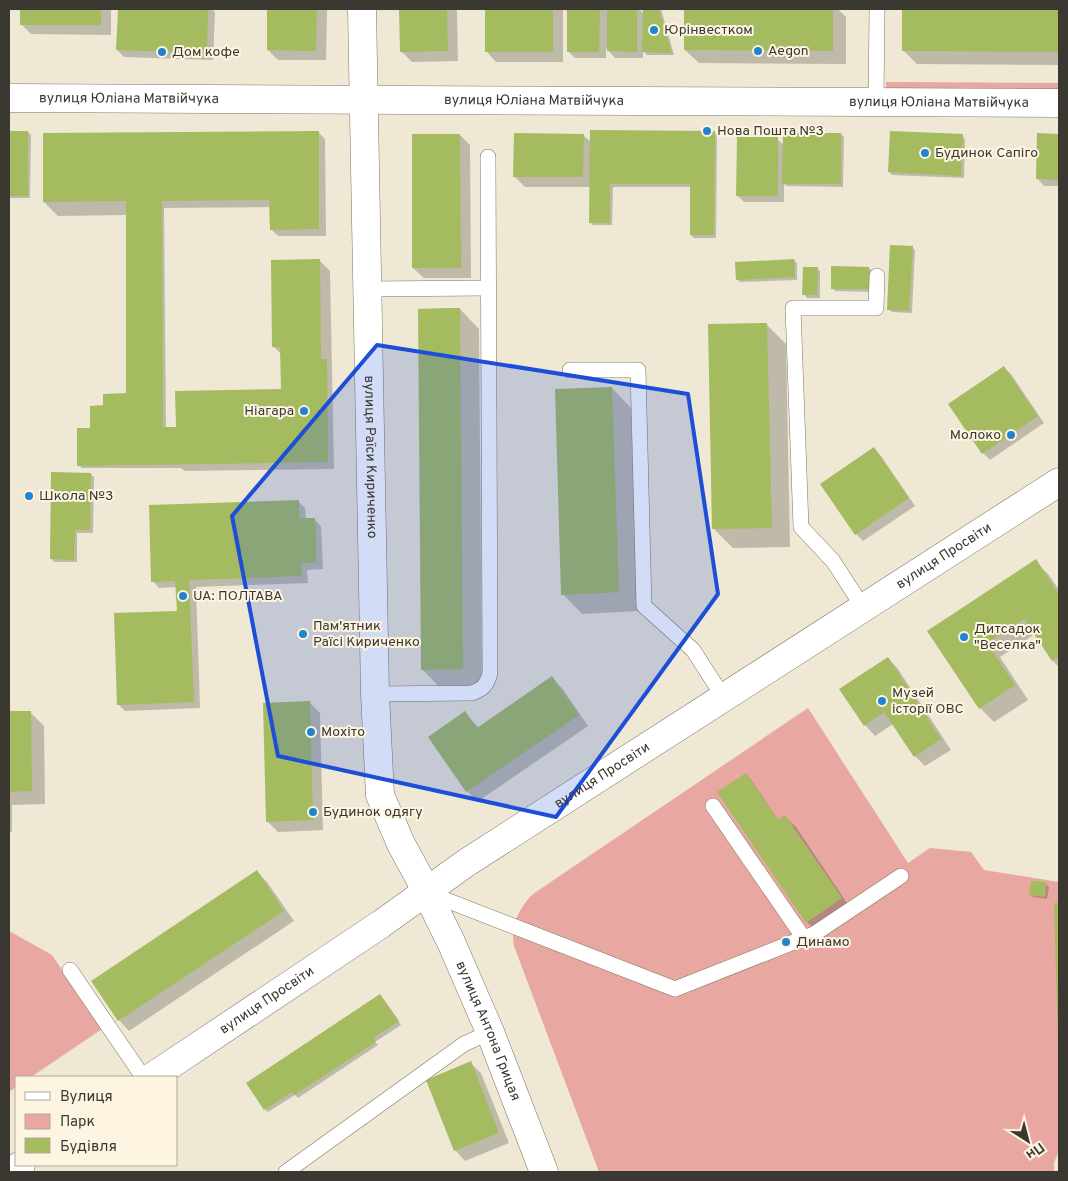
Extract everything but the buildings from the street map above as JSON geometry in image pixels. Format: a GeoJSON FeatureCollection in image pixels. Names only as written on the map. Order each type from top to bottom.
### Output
{"type":"FeatureCollection","features":[{"type":"Feature","properties":{"kind":"street","name":"вулиця Раїси Кириченко"},"geometry":{"type":"LineString","coordinates":[[362,9],[374,694],[380,795],[401,844],[426,892]]}},
{"type":"Feature","properties":{"kind":"street","name":"вулиця Юліана Матвійчука"},"geometry":{"type":"LineString","coordinates":[[9,98],[1059,103]]}},
{"type":"Feature","properties":{"kind":"street","name":"вулиця Просвіти"},"geometry":{"type":"LineString","coordinates":[[153,1076],[466,863],[1059,482]]}},
{"type":"Feature","properties":{"kind":"street","name":"вулиця Антона Грицая"},"geometry":{"type":"LineString","coordinates":[[426,892],[451,942],[490,1032],[544,1172]]}},
{"type":"Feature","properties":{"kind":"lane"},"geometry":{"type":"LineString","coordinates":[[876,102],[877,9]]}},
{"type":"Feature","properties":{"kind":"lane"},"geometry":{"type":"LineString","coordinates":[[374,694],[472,693],[483,689],[490,673],[488,157]]}},
{"type":"Feature","properties":{"kind":"lane"},"geometry":{"type":"LineString","coordinates":[[864,609],[833,561],[801,527],[793,308],[876,308],[877,276]]}},
{"type":"Feature","properties":{"kind":"lane"},"geometry":{"type":"LineString","coordinates":[[367,289],[488,288]]}},
{"type":"Feature","properties":{"kind":"lane"},"geometry":{"type":"LineString","coordinates":[[570,370],[638,370],[644,606],[693,650],[724,698]]}},
{"type":"Feature","properties":{"kind":"lane"},"geometry":{"type":"LineString","coordinates":[[713,806],[803,938]]}},
{"type":"Feature","properties":{"kind":"lane"},"geometry":{"type":"LineString","coordinates":[[426,892],[674,989],[814,934],[902,876]]}},
{"type":"Feature","properties":{"kind":"lane"},"geometry":{"type":"LineString","coordinates":[[70,970],[142,1076]]}},
{"type":"Feature","properties":{"kind":"lane"},"geometry":{"type":"LineString","coordinates":[[286,1172],[464,1044],[490,1032]]}},
{"type":"Feature","properties":{"kind":"highlighted area"},"geometry":{"type":"Polygon","coordinates":[[[377,345],[688,394],[718,594],[556,817],[278,756],[232,516],[377,345]]]}},
{"type":"Feature","properties":{"kind":"green space"},"geometry":{"type":"Polygon","coordinates":[[[886,82],[1059,83],[1059,96],[886,95],[886,82]]]}},
{"type":"Feature","properties":{"kind":"green space","name":"Динамо"},"geometry":{"type":"Polygon","coordinates":[[[808,708],[908,863],[930,848],[971,852],[984,870],[1059,882],[1059,1150],[1054,1163],[1054,1172],[599,1172],[514,946],[513,931],[520,911],[533,894],[808,708]]]}},
{"type":"Feature","properties":{"kind":"green space"},"geometry":{"type":"Polygon","coordinates":[[[9,931],[52,955],[102,1029],[32,1076],[15,1076],[15,1088],[9,1092],[9,931]]]}},
{"type":"Feature","properties":{"kind":"place","name":"Юрінвестком"},"geometry":{"type":"Point","coordinates":[654,30]}},
{"type":"Feature","properties":{"kind":"place","name":"Aegon"},"geometry":{"type":"Point","coordinates":[758,51]}},
{"type":"Feature","properties":{"kind":"place","name":"Дом кофе"},"geometry":{"type":"Point","coordinates":[162,52]}},
{"type":"Feature","properties":{"kind":"place","name":"Нова Пошта №3"},"geometry":{"type":"Point","coordinates":[707,131]}},
{"type":"Feature","properties":{"kind":"place","name":"Будинок Сапіго"},"geometry":{"type":"Point","coordinates":[925,153]}},
{"type":"Feature","properties":{"kind":"place","name":"Ніагара"},"geometry":{"type":"Point","coordinates":[304,411]}},
{"type":"Feature","properties":{"kind":"place","name":"Молоко"},"geometry":{"type":"Point","coordinates":[1011,435]}},
{"type":"Feature","properties":{"kind":"place","name":"Школа №3"},"geometry":{"type":"Point","coordinates":[29,496]}},
{"type":"Feature","properties":{"kind":"place","name":"UA: ПОЛТАВА"},"geometry":{"type":"Point","coordinates":[183,596]}},
{"type":"Feature","properties":{"kind":"place","name":"Пам'ятник Раїсі Кириченко"},"geometry":{"type":"Point","coordinates":[303,634]}},
{"type":"Feature","properties":{"kind":"place","name":"Дитсадок \"Веселка\""},"geometry":{"type":"Point","coordinates":[964,637]}},
{"type":"Feature","properties":{"kind":"place","name":"Музей історії ОВС"},"geometry":{"type":"Point","coordinates":[882,701]}},
{"type":"Feature","properties":{"kind":"place","name":"Мохіто"},"geometry":{"type":"Point","coordinates":[311,732]}},
{"type":"Feature","properties":{"kind":"place","name":"Будинок одягу"},"geometry":{"type":"Point","coordinates":[313,812]}},
{"type":"Feature","properties":{"kind":"place","name":"Динамо"},"geometry":{"type":"Point","coordinates":[786,942]}}]}
